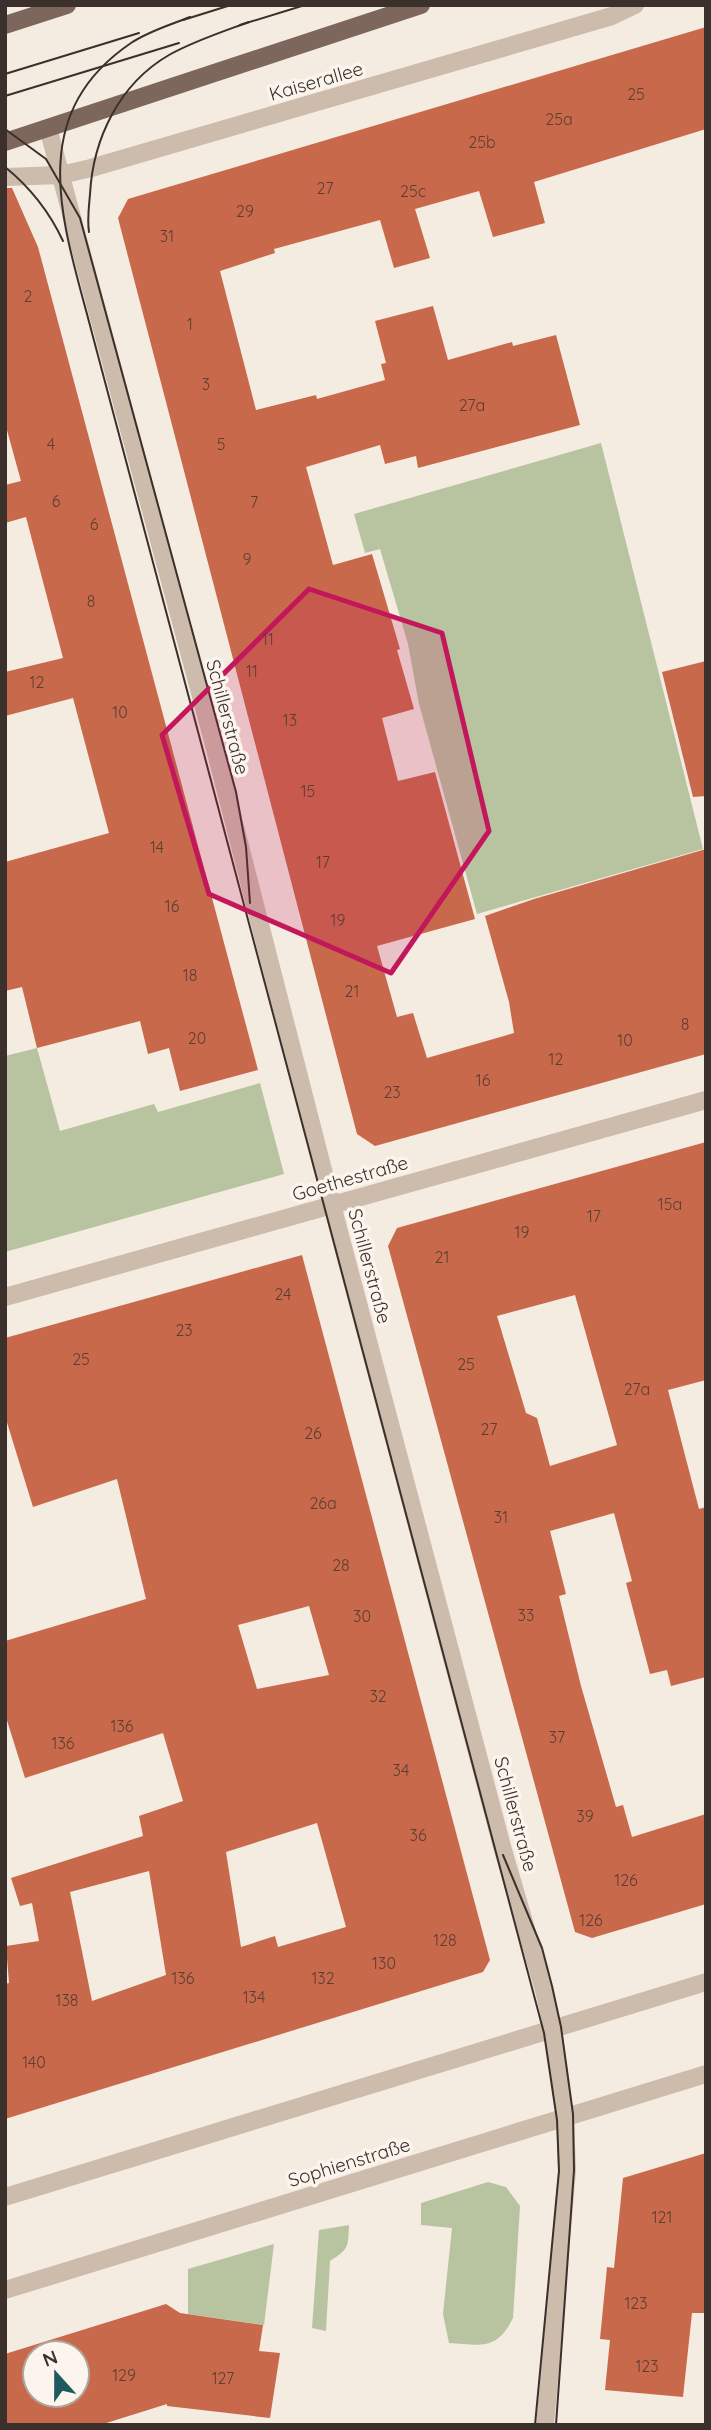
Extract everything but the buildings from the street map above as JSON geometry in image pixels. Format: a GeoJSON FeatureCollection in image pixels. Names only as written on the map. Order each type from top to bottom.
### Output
{"type":"FeatureCollection","features":[{"type":"Feature","properties":{"kind":"main road"},"geometry":{"type":"LineString","coordinates":[[5,25],[68,5]]}},
{"type":"Feature","properties":{"kind":"main road","name":"Kaiserallee"},"geometry":{"type":"LineString","coordinates":[[5,142],[421,5]]}},
{"type":"Feature","properties":{"kind":"street","name":"Kaiserallee"},"geometry":{"type":"LineString","coordinates":[[5,177],[61,174],[129,158],[612,16],[635,5]]}},
{"type":"Feature","properties":{"kind":"street","name":"Schillerstraße"},"geometry":{"type":"LineString","coordinates":[[48,128],[553,2031],[565,2117],[567,2171],[545,2425]]}},
{"type":"Feature","properties":{"kind":"street","name":"Goethestraße"},"geometry":{"type":"LineString","coordinates":[[5,1297],[706,1100]]}},
{"type":"Feature","properties":{"kind":"street"},"geometry":{"type":"LineString","coordinates":[[5,2197],[706,1982]]}},
{"type":"Feature","properties":{"kind":"street","name":"Sophienstraße"},"geometry":{"type":"LineString","coordinates":[[5,2290],[706,2074]]}},
{"type":"Feature","properties":{"kind":"highlighted area"},"geometry":{"type":"Polygon","coordinates":[[[309,589],[442,633],[489,831],[391,973],[209,894],[162,735],[309,589]]]}},
{"type":"Feature","properties":{"kind":"green space"},"geometry":{"type":"Polygon","coordinates":[[[601,443],[703,849],[477,914],[419,704],[408,644],[380,549],[365,553],[354,514],[601,443]]]}},
{"type":"Feature","properties":{"kind":"green space"},"geometry":{"type":"Polygon","coordinates":[[[37,1048],[60,1131],[154,1104],[158,1112],[260,1083],[284,1174],[5,1252],[5,1056],[37,1048]]]}},
{"type":"Feature","properties":{"kind":"green space"},"geometry":{"type":"Polygon","coordinates":[[[488,2182],[506,2187],[520,2206],[513,2318],[501,2336],[487,2344],[449,2343],[443,2314],[452,2228],[421,2225],[421,2203],[488,2182]]]}},
{"type":"Feature","properties":{"kind":"green space"},"geometry":{"type":"Polygon","coordinates":[[[349,2225],[346,2247],[330,2261],[326,2331],[312,2328],[319,2230],[349,2225]]]}},
{"type":"Feature","properties":{"kind":"green space"},"geometry":{"type":"Polygon","coordinates":[[[274,2244],[264,2325],[188,2314],[188,2269],[274,2244]]]}},
{"type":"Feature","properties":{"kind":"tram line"},"geometry":{"type":"LineString","coordinates":[[183,20],[231,5]]}},
{"type":"Feature","properties":{"kind":"tram line"},"geometry":{"type":"LineString","coordinates":[[240,25],[305,5]]}},
{"type":"Feature","properties":{"kind":"tram line"},"geometry":{"type":"LineString","coordinates":[[190,17],[131,43],[97,73],[75,105],[63,140],[60,177],[63,215],[81,293],[544,2033],[557,2120],[559,2171],[535,2425]]}},
{"type":"Feature","properties":{"kind":"tram line"},"geometry":{"type":"LineString","coordinates":[[89,232],[92,173],[97,153],[103,133],[123,97],[151,67],[169,55],[249,22]]}},
{"type":"Feature","properties":{"kind":"tram line"},"geometry":{"type":"LineString","coordinates":[[5,74],[139,33]]}},
{"type":"Feature","properties":{"kind":"tram line"},"geometry":{"type":"LineString","coordinates":[[5,96],[179,43]]}},
{"type":"Feature","properties":{"kind":"tram line"},"geometry":{"type":"LineString","coordinates":[[5,129],[46,159],[80,218],[236,792],[246,847],[250,903]]}},
{"type":"Feature","properties":{"kind":"tram line"},"geometry":{"type":"LineString","coordinates":[[5,167],[38,201],[63,241]]}},
{"type":"Feature","properties":{"kind":"tram line"},"geometry":{"type":"LineString","coordinates":[[503,1855],[542,1948],[561,2027],[573,2114],[574,2170],[556,2425]]}}]}
